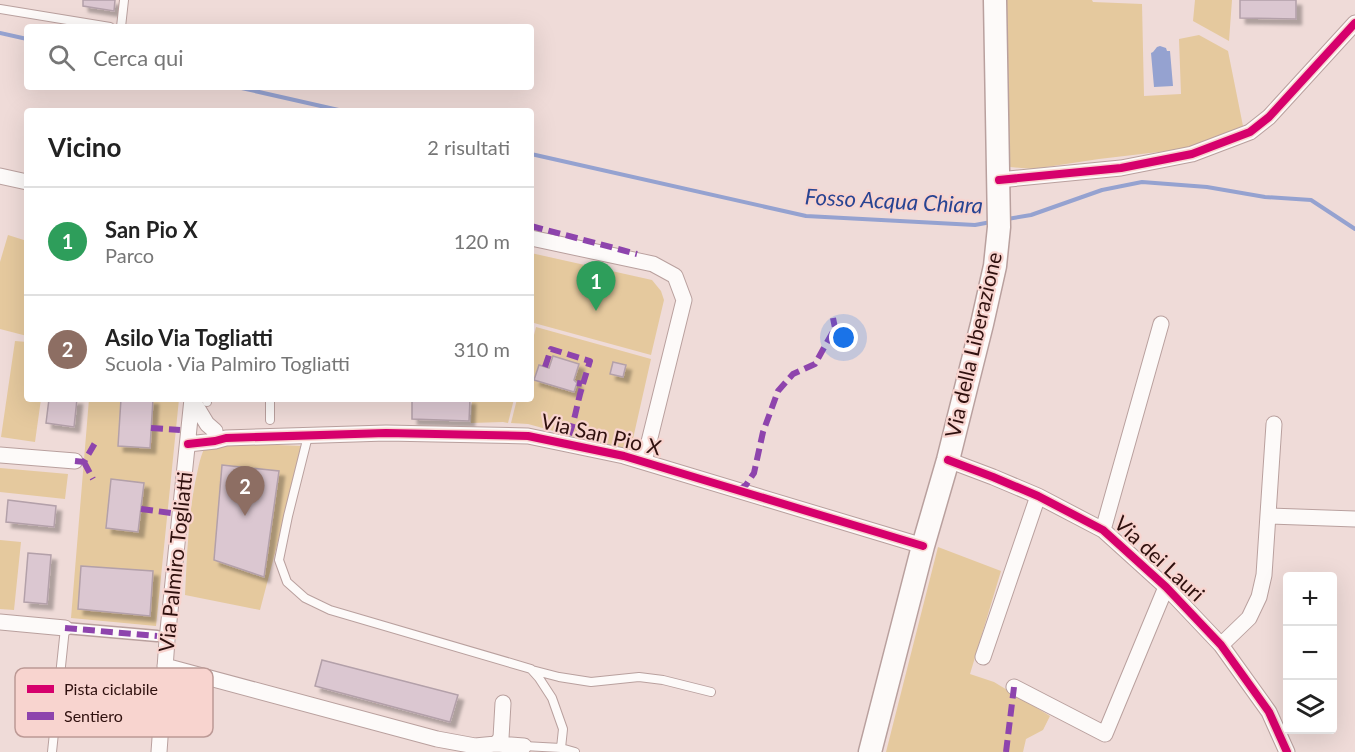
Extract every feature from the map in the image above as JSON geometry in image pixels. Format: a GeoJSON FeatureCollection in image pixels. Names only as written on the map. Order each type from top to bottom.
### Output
{"type":"FeatureCollection","features":[{"type":"Feature","properties":{"kind":"main road","name":"Via della Liberazione"},"geometry":{"type":"LineString","coordinates":[[870,752],[923,546],[948,460],[995,266],[999,180],[995,0]]}},
{"type":"Feature","properties":{"kind":"street"},"geometry":{"type":"LineString","coordinates":[[999,180],[1131,166],[1192,154],[1250,132],[1269,117],[1355,24]]}},
{"type":"Feature","properties":{"kind":"street"},"geometry":{"type":"LineString","coordinates":[[0,176],[24,181]]}},
{"type":"Feature","properties":{"kind":"street"},"geometry":{"type":"LineString","coordinates":[[534,239],[653,264],[675,276],[684,300],[644,462]]}},
{"type":"Feature","properties":{"kind":"street"},"geometry":{"type":"LineString","coordinates":[[1103,530],[1161,324]]}},
{"type":"Feature","properties":{"kind":"street"},"geometry":{"type":"LineString","coordinates":[[188,444],[190,427],[198,402]]}},
{"type":"Feature","properties":{"kind":"street"},"geometry":{"type":"LineString","coordinates":[[200,402],[207,424],[220,434]]}},
{"type":"Feature","properties":{"kind":"street"},"geometry":{"type":"LineString","coordinates":[[1221,645],[1249,618],[1259,597],[1264,575],[1274,424]]}},
{"type":"Feature","properties":{"kind":"street","name":"Via San Pio X"},"geometry":{"type":"LineString","coordinates":[[190,427],[220,434],[308,436],[386,433],[528,436],[624,456],[923,546]]}},
{"type":"Feature","properties":{"kind":"street","name":"Via San Pio X"},"geometry":{"type":"LineString","coordinates":[[188,444],[215,441],[220,434]]}},
{"type":"Feature","properties":{"kind":"street","name":"Via Palmiro Togliatti"},"geometry":{"type":"LineString","coordinates":[[165,666],[188,444]]}},
{"type":"Feature","properties":{"kind":"street"},"geometry":{"type":"LineString","coordinates":[[0,454],[75,461]]}},
{"type":"Feature","properties":{"kind":"street","name":"Via dei Lauri"},"geometry":{"type":"LineString","coordinates":[[948,460],[1038,496],[1103,530],[1166,587],[1221,645],[1269,712],[1287,752]]}},
{"type":"Feature","properties":{"kind":"street"},"geometry":{"type":"LineString","coordinates":[[983,657],[1038,496]]}},
{"type":"Feature","properties":{"kind":"street"},"geometry":{"type":"LineString","coordinates":[[1268,516],[1355,519]]}},
{"type":"Feature","properties":{"kind":"street"},"geometry":{"type":"LineString","coordinates":[[1014,687],[1105,734],[1166,587]]}},
{"type":"Feature","properties":{"kind":"street"},"geometry":{"type":"LineString","coordinates":[[0,622],[157,636]]}},
{"type":"Feature","properties":{"kind":"street"},"geometry":{"type":"LineString","coordinates":[[165,666],[172,668]]}},
{"type":"Feature","properties":{"kind":"street"},"geometry":{"type":"LineString","coordinates":[[213,679],[437,739],[475,746],[496,744],[524,746]]}},
{"type":"Feature","properties":{"kind":"street"},"geometry":{"type":"LineString","coordinates":[[496,744],[501,738],[502,703]]}},
{"type":"Feature","properties":{"kind":"street","name":"Via Palmiro Togliatti"},"geometry":{"type":"LineString","coordinates":[[159,752],[160,737]]}},
{"type":"Feature","properties":{"kind":"lane"},"geometry":{"type":"LineString","coordinates":[[121,24],[124,0]]}},
{"type":"Feature","properties":{"kind":"lane"},"geometry":{"type":"LineString","coordinates":[[0,9],[92,24]]}},
{"type":"Feature","properties":{"kind":"lane"},"geometry":{"type":"LineString","coordinates":[[270,402],[270,420]]}},
{"type":"Feature","properties":{"kind":"lane"},"geometry":{"type":"LineString","coordinates":[[308,436],[279,560],[287,582],[305,598],[330,610],[560,677],[591,682],[639,677],[663,680],[711,692]]}},
{"type":"Feature","properties":{"kind":"lane"},"geometry":{"type":"LineString","coordinates":[[61,668],[65,628]]}},
{"type":"Feature","properties":{"kind":"lane"},"geometry":{"type":"LineString","coordinates":[[531,669],[552,698],[563,729],[561,748]]}},
{"type":"Feature","properties":{"kind":"lane"},"geometry":{"type":"LineString","coordinates":[[52,752],[54,737]]}},
{"type":"Feature","properties":{"kind":"lane"},"geometry":{"type":"LineString","coordinates":[[524,746],[561,748],[575,752]]}},
{"type":"Feature","properties":{"kind":"shaded area"},"geometry":{"type":"Polygon","coordinates":[[[1007,0],[1092,0],[1093,2],[1142,4],[1144,96],[1181,94],[1179,39],[1199,35],[1228,51],[1243,126],[1184,149],[1033,169],[1010,167],[1007,0]]]}},
{"type":"Feature","properties":{"kind":"shaded area"},"geometry":{"type":"Polygon","coordinates":[[[1195,0],[1232,0],[1229,41],[1193,21],[1195,0]]]}},
{"type":"Feature","properties":{"kind":"shaded area"},"geometry":{"type":"Polygon","coordinates":[[[8,235],[24,240],[24,335],[0,329],[0,262],[8,235]]]}},
{"type":"Feature","properties":{"kind":"shaded area"},"geometry":{"type":"Polygon","coordinates":[[[534,254],[652,280],[661,291],[664,300],[651,355],[534,323],[534,254]]]}},
{"type":"Feature","properties":{"kind":"shaded area"},"geometry":{"type":"Polygon","coordinates":[[[536,327],[651,359],[630,452],[528,424],[511,423],[516,402],[534,402],[536,327]]]}},
{"type":"Feature","properties":{"kind":"shaded area"},"geometry":{"type":"Polygon","coordinates":[[[15,341],[24,342],[24,402],[41,402],[35,442],[1,437],[15,341]]]}},
{"type":"Feature","properties":{"kind":"shaded area"},"geometry":{"type":"Polygon","coordinates":[[[89,402],[179,402],[156,626],[71,618],[89,402]]]}},
{"type":"Feature","properties":{"kind":"shaded area"},"geometry":{"type":"Polygon","coordinates":[[[472,402],[513,402],[508,423],[471,423],[472,402]]]}},
{"type":"Feature","properties":{"kind":"shaded area"},"geometry":{"type":"Polygon","coordinates":[[[226,443],[303,446],[260,610],[185,595],[191,511],[200,460],[205,447],[226,443]]]}},
{"type":"Feature","properties":{"kind":"shaded area"},"geometry":{"type":"Polygon","coordinates":[[[0,468],[68,474],[65,499],[0,492],[0,468]]]}},
{"type":"Feature","properties":{"kind":"shaded area"},"geometry":{"type":"Polygon","coordinates":[[[0,540],[21,542],[14,610],[0,609],[0,540]]]}},
{"type":"Feature","properties":{"kind":"shaded area"},"geometry":{"type":"Polygon","coordinates":[[[938,547],[1001,571],[970,674],[994,682],[1050,716],[1043,730],[1026,739],[1023,752],[886,752],[938,547]]]}},
{"type":"Feature","properties":{"kind":"water"},"geometry":{"type":"Polygon","coordinates":[[[1160,46],[1170,51],[1173,86],[1154,87],[1151,53],[1160,46]]]}},
{"type":"Feature","properties":{"kind":"building"},"geometry":{"type":"Polygon","coordinates":[[[83,0],[115,0],[114,11],[83,6],[83,0]]]}},
{"type":"Feature","properties":{"kind":"building"},"geometry":{"type":"Polygon","coordinates":[[[1240,0],[1296,0],[1296,19],[1240,18],[1240,0]]]}},
{"type":"Feature","properties":{"kind":"building"},"geometry":{"type":"Polygon","coordinates":[[[553,356],[579,364],[574,380],[577,383],[574,392],[534,380],[539,365],[549,368],[553,356]]]}},
{"type":"Feature","properties":{"kind":"building"},"geometry":{"type":"Polygon","coordinates":[[[613,362],[626,365],[623,377],[610,374],[613,362]]]}},
{"type":"Feature","properties":{"kind":"building"},"geometry":{"type":"Polygon","coordinates":[[[49,402],[77,402],[74,427],[46,423],[49,402]]]}},
{"type":"Feature","properties":{"kind":"building"},"geometry":{"type":"Polygon","coordinates":[[[121,402],[153,402],[150,448],[118,446],[121,402]]]}},
{"type":"Feature","properties":{"kind":"building"},"geometry":{"type":"Polygon","coordinates":[[[412,402],[470,402],[469,421],[412,419],[412,402]]]}},
{"type":"Feature","properties":{"kind":"building"},"geometry":{"type":"Polygon","coordinates":[[[222,465],[279,471],[264,577],[214,560],[222,465]]]}},
{"type":"Feature","properties":{"kind":"building"},"geometry":{"type":"Polygon","coordinates":[[[111,479],[144,483],[138,532],[106,528],[111,479]]]}},
{"type":"Feature","properties":{"kind":"building"},"geometry":{"type":"Polygon","coordinates":[[[8,500],[56,506],[54,527],[6,522],[8,500]]]}},
{"type":"Feature","properties":{"kind":"building"},"geometry":{"type":"Polygon","coordinates":[[[28,553],[51,555],[47,604],[24,602],[28,553]]]}},
{"type":"Feature","properties":{"kind":"building"},"geometry":{"type":"Polygon","coordinates":[[[81,566],[153,571],[150,616],[78,609],[81,566]]]}},
{"type":"Feature","properties":{"kind":"building"},"geometry":{"type":"Polygon","coordinates":[[[322,660],[458,695],[450,722],[315,686],[322,660]]]}},
{"type":"Feature","properties":{"kind":"waterway","name":"Fosso Acqua Chiara"},"geometry":{"type":"LineString","coordinates":[[0,33],[24,38]]}},
{"type":"Feature","properties":{"kind":"waterway","name":"Fosso Acqua Chiara"},"geometry":{"type":"LineString","coordinates":[[250,90],[330,108]]}},
{"type":"Feature","properties":{"kind":"waterway","name":"Fosso Acqua Chiara"},"geometry":{"type":"LineString","coordinates":[[534,155],[806,216],[975,225],[991,222]]}},
{"type":"Feature","properties":{"kind":"waterway","name":"Fosso Acqua Chiara"},"geometry":{"type":"LineString","coordinates":[[1007,219],[1031,215],[1102,190],[1142,182],[1207,187],[1265,197],[1311,200],[1355,229]]}},
{"type":"Feature","properties":{"kind":"marked path"},"geometry":{"type":"LineString","coordinates":[[534,227],[637,254]]}},
{"type":"Feature","properties":{"kind":"marked path"},"geometry":{"type":"LineString","coordinates":[[739,490],[746,485],[754,473],[763,432],[778,391],[793,374],[815,364],[835,328],[833,318]]}},
{"type":"Feature","properties":{"kind":"marked path"},"geometry":{"type":"LineString","coordinates":[[545,367],[551,349],[590,361],[583,384]]}},
{"type":"Feature","properties":{"kind":"marked path"},"geometry":{"type":"LineString","coordinates":[[569,435],[583,384],[577,383]]}},
{"type":"Feature","properties":{"kind":"marked path"},"geometry":{"type":"LineString","coordinates":[[151,428],[180,430]]}},
{"type":"Feature","properties":{"kind":"marked path"},"geometry":{"type":"LineString","coordinates":[[75,461],[84,462],[95,443]]}},
{"type":"Feature","properties":{"kind":"marked path"},"geometry":{"type":"LineString","coordinates":[[84,462],[93,479]]}},
{"type":"Feature","properties":{"kind":"marked path"},"geometry":{"type":"LineString","coordinates":[[141,509],[171,513]]}},
{"type":"Feature","properties":{"kind":"marked path"},"geometry":{"type":"LineString","coordinates":[[65,628],[157,636]]}},
{"type":"Feature","properties":{"kind":"marked path"},"geometry":{"type":"LineString","coordinates":[[1006,752],[1014,687]]}},
{"type":"Feature","properties":{"kind":"cycle path"},"geometry":{"type":"LineString","coordinates":[[999,180],[1121,168],[1192,154],[1250,132],[1269,117],[1355,23]]}},
{"type":"Feature","properties":{"kind":"cycle path"},"geometry":{"type":"LineString","coordinates":[[188,444],[226,438],[386,433],[528,436],[624,456],[923,546]]}},
{"type":"Feature","properties":{"kind":"cycle path"},"geometry":{"type":"LineString","coordinates":[[948,460],[1038,496],[1103,530],[1166,587],[1221,645],[1269,712],[1287,752]]}},
{"type":"Feature","properties":{"kind":"place","name":"San Pio X"},"geometry":{"type":"Point","coordinates":[596,311]}},
{"type":"Feature","properties":{"kind":"place","name":"Asilo Via Togliatti"},"geometry":{"type":"Point","coordinates":[245,516]}}]}
